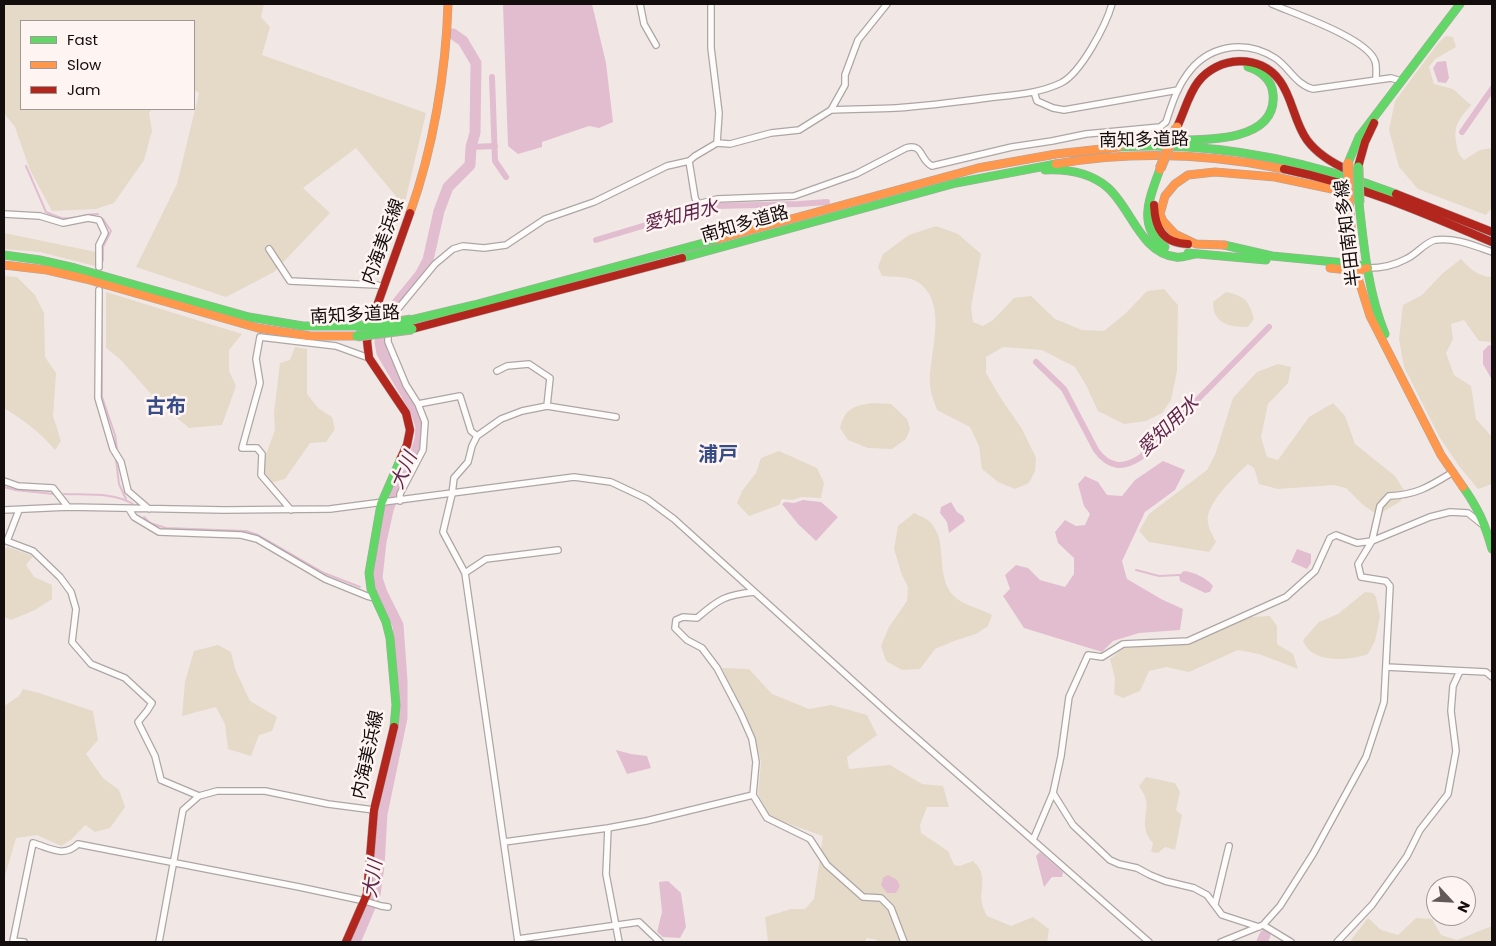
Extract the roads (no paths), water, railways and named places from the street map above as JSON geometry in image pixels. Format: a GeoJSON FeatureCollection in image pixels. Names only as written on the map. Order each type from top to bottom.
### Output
{"type":"FeatureCollection","features":[{"type":"Feature","properties":{"kind":"main road","name":"内海美浜線"},"geometry":{"type":"LineString","coordinates":[[346,942],[365,901],[369,878],[374,810],[393,731],[396,706],[390,638],[386,622],[370,584],[369,573],[383,503],[407,445],[410,430],[406,413],[369,358],[367,341],[422,180],[433,130],[447,36],[448,4]]}},
{"type":"Feature","properties":{"kind":"main road","name":"半田南知多線"},"geometry":{"type":"LineString","coordinates":[[1397,369],[1394,354],[1381,326],[1368,268],[1359,202],[1358,167],[1372,126],[1390,97],[1460,4]]}},
{"type":"Feature","properties":{"kind":"main road"},"geometry":{"type":"LineString","coordinates":[[1368,268],[1195,254],[1177,252],[1160,245],[1150,230],[1147,221],[1147,207],[1196,85],[1204,76],[1214,68],[1235,60],[1254,62],[1263,66],[1276,76],[1308,141],[1324,157],[1334,164],[1365,178],[1451,210],[1456,218]]}},
{"type":"Feature","properties":{"kind":"main road"},"geometry":{"type":"LineString","coordinates":[[1097,149],[1104,145],[1112,144],[1227,138],[1244,134],[1266,119],[1272,108],[1273,91],[1270,83],[1265,76],[1251,68],[1232,67],[1218,72],[1198,92],[1179,128]]}},
{"type":"Feature","properties":{"kind":"main road","name":"半田南知多線"},"geometry":{"type":"LineString","coordinates":[[1390,97],[1359,137],[1348,163],[1349,200],[1356,267],[1370,316],[1382,342],[1441,455],[1476,507],[1486,528],[1492,549]]}},
{"type":"Feature","properties":{"kind":"main road","name":"南知多道路"},"geometry":{"type":"LineString","coordinates":[[4,255],[56,263],[260,320],[311,327],[412,324],[483,302],[978,168],[1039,156],[1097,149],[1163,146],[1220,150],[1303,164],[1341,174],[1492,232]]}},
{"type":"Feature","properties":{"kind":"main road","name":"南知多道路"},"geometry":{"type":"LineString","coordinates":[[4,265],[47,270],[86,279],[228,321],[266,330],[310,336],[357,336],[708,252],[1001,172],[1077,159],[1140,156],[1219,158],[1332,180],[1385,198],[1492,242]]}},
{"type":"Feature","properties":{"kind":"main road"},"geometry":{"type":"LineString","coordinates":[[926,191],[934,194],[1046,170],[1065,169],[1096,178],[1116,195],[1139,231],[1163,252],[1176,257],[1195,254]]}},
{"type":"Feature","properties":{"kind":"main road"},"geometry":{"type":"LineString","coordinates":[[1162,170],[1155,195],[1154,218],[1156,226],[1167,238],[1174,242],[1181,244],[1224,245],[1272,256],[1356,267]]}},
{"type":"Feature","properties":{"kind":"main road"},"geometry":{"type":"LineString","coordinates":[[1196,244],[1175,234],[1163,221],[1160,214],[1165,196],[1175,184],[1188,176],[1215,172],[1275,177],[1332,188],[1377,200],[1385,198]]}},
{"type":"Feature","properties":{"kind":"street"},"geometry":{"type":"LineString","coordinates":[[640,4],[644,24],[656,45]]}},
{"type":"Feature","properties":{"kind":"street"},"geometry":{"type":"LineString","coordinates":[[712,4],[711,48],[719,113],[717,143]]}},
{"type":"Feature","properties":{"kind":"street"},"geometry":{"type":"LineString","coordinates":[[398,501],[423,450],[425,422],[418,404],[406,385],[388,342],[388,328],[392,316],[435,264],[453,249],[463,246],[484,248],[506,245],[545,219],[594,202],[667,166],[689,161],[717,143],[730,144],[771,133],[799,130],[831,110],[845,85],[844,75],[858,40],[887,4]]}},
{"type":"Feature","properties":{"kind":"street"},"geometry":{"type":"LineString","coordinates":[[831,110],[896,108],[1034,92],[1063,82],[1091,50],[1112,4]]}},
{"type":"Feature","properties":{"kind":"street"},"geometry":{"type":"LineString","coordinates":[[1272,4],[1349,37],[1367,48],[1376,62],[1376,80]]}},
{"type":"Feature","properties":{"kind":"street"},"geometry":{"type":"LineString","coordinates":[[689,161],[695,198],[698,204],[717,199],[794,196],[856,174],[913,146],[918,148],[926,163],[932,166],[1012,147],[1086,134],[1160,127],[1166,122],[1178,90],[1190,70],[1202,58],[1220,49],[1237,46],[1252,48],[1268,54],[1278,60],[1301,84],[1313,89],[1391,78],[1401,81]]}},
{"type":"Feature","properties":{"kind":"street"},"geometry":{"type":"LineString","coordinates":[[1034,92],[1037,101],[1053,108],[1064,110],[1178,90]]}},
{"type":"Feature","properties":{"kind":"street"},"geometry":{"type":"LineString","coordinates":[[4,214],[40,216],[63,223],[88,218],[99,220],[105,233],[99,245],[99,267]]}},
{"type":"Feature","properties":{"kind":"street"},"geometry":{"type":"LineString","coordinates":[[1368,268],[1377,268],[1405,260],[1433,241],[1446,240],[1464,243],[1492,252]]}},
{"type":"Feature","properties":{"kind":"street"},"geometry":{"type":"LineString","coordinates":[[270,249],[290,280],[384,287]]}},
{"type":"Feature","properties":{"kind":"street"},"geometry":{"type":"LineString","coordinates":[[98,290],[98,398],[113,449],[121,462],[128,491],[149,509]]}},
{"type":"Feature","properties":{"kind":"street"},"geometry":{"type":"LineString","coordinates":[[291,510],[261,475],[262,454],[257,448],[242,448],[260,383],[256,359],[260,337],[336,346],[369,358]]}},
{"type":"Feature","properties":{"kind":"street"},"geometry":{"type":"LineString","coordinates":[[497,371],[507,366],[530,364],[550,378],[547,406]]}},
{"type":"Feature","properties":{"kind":"street"},"geometry":{"type":"LineString","coordinates":[[418,404],[460,396],[471,431],[477,436]]}},
{"type":"Feature","properties":{"kind":"street"},"geometry":{"type":"LineString","coordinates":[[616,417],[547,406],[522,411],[501,419],[477,436],[468,462],[454,478],[443,532],[465,573],[518,941],[639,922],[660,942]]}},
{"type":"Feature","properties":{"kind":"street"},"geometry":{"type":"LineString","coordinates":[[1221,942],[1261,926],[1280,906],[1313,854],[1366,757],[1384,702],[1390,586],[1386,581],[1361,577],[1358,564],[1372,540],[1380,506],[1389,496],[1407,495],[1424,490],[1453,472]]}},
{"type":"Feature","properties":{"kind":"street"},"geometry":{"type":"LineString","coordinates":[[4,510],[68,508],[330,509],[574,477],[611,482],[647,499],[669,514],[895,719],[1149,942]]}},
{"type":"Feature","properties":{"kind":"street"},"geometry":{"type":"LineString","coordinates":[[4,482],[18,486],[53,488],[68,508]]}},
{"type":"Feature","properties":{"kind":"street"},"geometry":{"type":"LineString","coordinates":[[129,509],[134,516],[159,532],[241,535],[258,539],[325,579],[375,598]]}},
{"type":"Feature","properties":{"kind":"street"},"geometry":{"type":"LineString","coordinates":[[19,510],[5,540],[33,551],[60,577],[71,592],[76,609],[72,642],[91,664],[125,678],[152,703],[148,712],[138,722],[155,756],[161,780],[199,796]]}},
{"type":"Feature","properties":{"kind":"street"},"geometry":{"type":"LineString","coordinates":[[1033,840],[1053,793],[1061,756],[1069,697],[1088,655],[1102,657],[1123,644],[1188,641],[1286,597],[1314,571],[1330,538],[1336,535],[1357,543],[1372,540],[1430,517],[1450,512],[1468,513],[1486,528]]}},
{"type":"Feature","properties":{"kind":"street"},"geometry":{"type":"LineString","coordinates":[[465,573],[486,559],[558,550]]}},
{"type":"Feature","properties":{"kind":"street"},"geometry":{"type":"LineString","coordinates":[[754,592],[731,594],[713,604],[697,618],[683,617],[676,620],[675,628],[687,640],[702,648],[717,668],[741,714],[752,738],[756,762],[753,795],[767,818],[810,839],[827,865],[863,897],[881,898],[891,908],[904,942]]}},
{"type":"Feature","properties":{"kind":"street"},"geometry":{"type":"LineString","coordinates":[[1386,667],[1486,672],[1492,677]]}},
{"type":"Feature","properties":{"kind":"street"},"geometry":{"type":"LineString","coordinates":[[1337,942],[1372,905],[1407,856],[1420,830],[1448,794],[1456,751],[1451,711],[1452,694],[1453,686],[1460,670]]}},
{"type":"Feature","properties":{"kind":"street"},"geometry":{"type":"LineString","coordinates":[[159,942],[184,810],[199,796],[217,791],[265,792],[328,804],[374,810]]}},
{"type":"Feature","properties":{"kind":"street"},"geometry":{"type":"LineString","coordinates":[[1053,793],[1073,824],[1110,860],[1137,868],[1165,881],[1194,888],[1207,895],[1222,915],[1261,926],[1291,942]]}},
{"type":"Feature","properties":{"kind":"street"},"geometry":{"type":"LineString","coordinates":[[504,842],[646,821],[753,795]]}},
{"type":"Feature","properties":{"kind":"street"},"geometry":{"type":"LineString","coordinates":[[608,828],[606,874],[619,942]]}},
{"type":"Feature","properties":{"kind":"street"},"geometry":{"type":"LineString","coordinates":[[24,942],[13,941],[33,843],[63,852],[71,850],[78,844],[388,906]]}},
{"type":"Feature","properties":{"kind":"street"},"geometry":{"type":"LineString","coordinates":[[1215,904],[1228,846]]}},
{"type":"Feature","properties":{"kind":"waterway","name":"大川"},"geometry":{"type":"LineString","coordinates":[[355,942],[375,895],[382,814],[402,718],[402,681],[398,625],[382,593],[377,578],[381,542],[388,510],[393,496],[416,452],[421,427],[415,409],[382,353],[380,342],[385,318],[420,275],[428,260],[439,211],[448,187],[470,165],[471,147],[475,133],[476,63],[463,41],[453,34]]}},
{"type":"Feature","properties":{"kind":"waterway","name":"愛知用水"},"geometry":{"type":"LineString","coordinates":[[492,77],[495,161],[506,177]]}},
{"type":"Feature","properties":{"kind":"waterway","name":"愛知用水"},"geometry":{"type":"LineString","coordinates":[[1462,132],[1492,89]]}},
{"type":"Feature","properties":{"kind":"waterway","name":"愛知用水"},"geometry":{"type":"LineString","coordinates":[[471,147],[495,146]]}},
{"type":"Feature","properties":{"kind":"waterway"},"geometry":{"type":"LineString","coordinates":[[26,166],[46,212],[62,218],[98,214]]}},
{"type":"Feature","properties":{"kind":"waterway","name":"愛知用水"},"geometry":{"type":"LineString","coordinates":[[596,240],[699,209],[717,206],[827,202]]}},
{"type":"Feature","properties":{"kind":"waterway"},"geometry":{"type":"LineString","coordinates":[[103,219],[111,231],[103,247],[103,261]]}},
{"type":"Feature","properties":{"kind":"waterway"},"geometry":{"type":"LineString","coordinates":[[102,298],[102,397],[115,435],[117,449]]}},
{"type":"Feature","properties":{"kind":"waterway","name":"愛知用水"},"geometry":{"type":"LineString","coordinates":[[1036,362],[1064,389],[1101,456],[1111,463],[1122,465],[1141,457],[1269,327]]}},
{"type":"Feature","properties":{"kind":"waterway"},"geometry":{"type":"LineString","coordinates":[[116,460],[119,484],[126,499]]}},
{"type":"Feature","properties":{"kind":"waterway"},"geometry":{"type":"LineString","coordinates":[[4,487],[54,494]]}},
{"type":"Feature","properties":{"kind":"waterway"},"geometry":{"type":"LineString","coordinates":[[64,494],[109,496],[133,504]]}},
{"type":"Feature","properties":{"kind":"waterway"},"geometry":{"type":"LineString","coordinates":[[144,517],[150,523],[166,528],[246,531],[258,535],[324,573],[360,587]]}},
{"type":"Feature","properties":{"kind":"waterway"},"geometry":{"type":"LineString","coordinates":[[1136,570],[1159,576],[1179,575]]}},
{"type":"Feature","properties":{"kind":"waterway"},"geometry":{"type":"LineString","coordinates":[[1262,942],[1265,935]]}},
{"type":"Feature","properties":{"kind":"district","name":"古布"},"geometry":{"type":"Point","coordinates":[166,408]}},
{"type":"Feature","properties":{"kind":"district","name":"浦戸"},"geometry":{"type":"Point","coordinates":[718,456]}}]}
